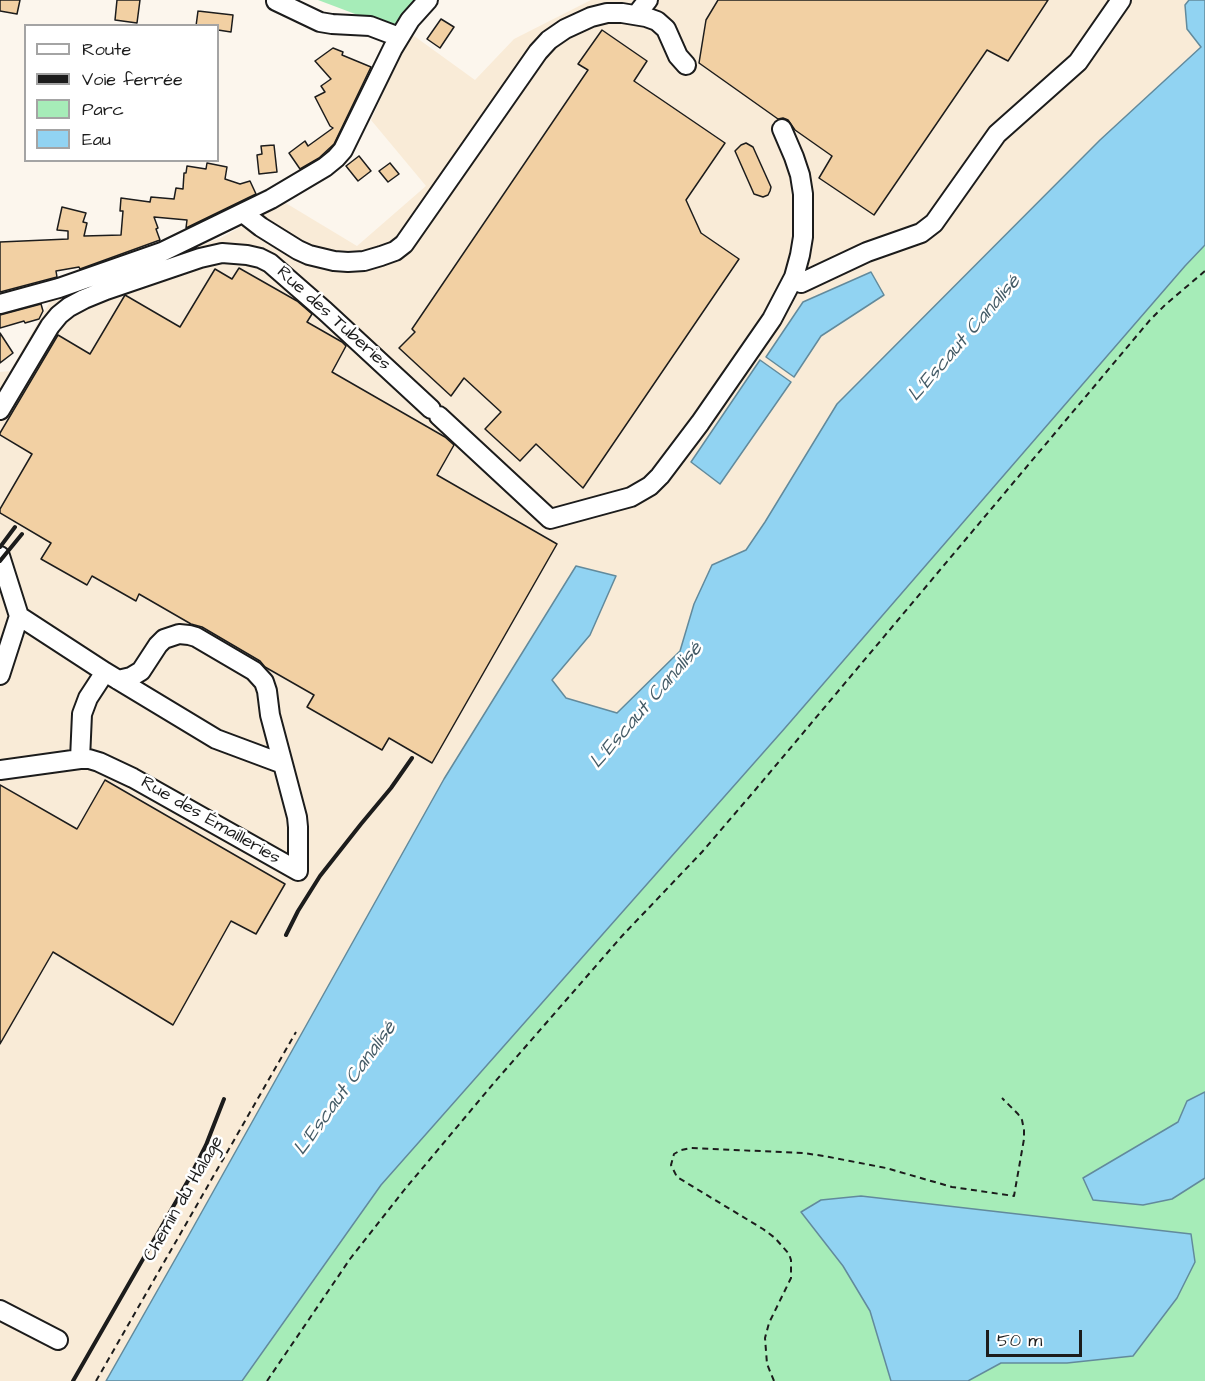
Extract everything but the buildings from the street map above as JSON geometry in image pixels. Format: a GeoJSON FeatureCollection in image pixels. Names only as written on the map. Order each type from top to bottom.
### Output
{"type":"FeatureCollection","features":[{"type":"Feature","properties":{"kind":"street"},"geometry":{"type":"LineString","coordinates":[[0,304],[59,288],[153,256],[271,199],[318,171],[340,154],[399,37],[410,20],[428,0]]}},
{"type":"Feature","properties":{"kind":"street"},"geometry":{"type":"LineString","coordinates":[[636,15],[648,0]]}},
{"type":"Feature","properties":{"kind":"street"},"geometry":{"type":"LineString","coordinates":[[801,283],[867,252],[921,233],[934,223],[997,134],[1078,62],[1121,0]]}},
{"type":"Feature","properties":{"kind":"street"},"geometry":{"type":"LineString","coordinates":[[276,1],[320,22],[376,28],[399,37]]}},
{"type":"Feature","properties":{"kind":"street"},"geometry":{"type":"LineString","coordinates":[[243,213],[298,250],[316,257],[348,262],[373,259],[404,244],[542,46],[565,28],[591,17],[615,12],[652,19],[662,25],[669,34],[678,56],[686,65]]}},
{"type":"Feature","properties":{"kind":"street","name":"Rue des Tuberies"},"geometry":{"type":"LineString","coordinates":[[0,410],[50,326],[63,312],[84,298],[200,258],[215,254],[234,254],[266,260],[279,270],[550,519],[631,497],[654,483],[700,423],[772,319],[794,277],[804,227],[803,194],[800,175],[782,129]]}},
{"type":"Feature","properties":{"kind":"street"},"geometry":{"type":"LineString","coordinates":[[279,270],[298,250]]}},
{"type":"Feature","properties":{"kind":"street"},"geometry":{"type":"LineString","coordinates":[[0,556],[20,616],[0,675]]}},
{"type":"Feature","properties":{"kind":"street"},"geometry":{"type":"LineString","coordinates":[[20,616],[112,676],[216,739],[284,764]]}},
{"type":"Feature","properties":{"kind":"street"},"geometry":{"type":"LineString","coordinates":[[80,759],[82,714],[88,698],[112,676],[131,677],[141,671],[164,639],[179,634],[193,636],[254,671],[264,682],[270,716],[284,764]]}},
{"type":"Feature","properties":{"kind":"street","name":"Rue des Émailleries"},"geometry":{"type":"LineString","coordinates":[[0,770],[80,759],[99,762],[127,774],[297,871],[297,817],[284,764]]}},
{"type":"Feature","properties":{"kind":"street"},"geometry":{"type":"LineString","coordinates":[[0,1310],[58,1340]]}},
{"type":"Feature","properties":{"kind":"path"},"geometry":{"type":"LineString","coordinates":[[267,1381],[356,1252],[398,1197],[493,1084],[622,936],[740,807],[1150,320],[1205,271]]}},
{"type":"Feature","properties":{"kind":"path","name":"Chemin du Halage"},"geometry":{"type":"LineString","coordinates":[[96,1381],[296,1032]]}},
{"type":"Feature","properties":{"kind":"path"},"geometry":{"type":"LineString","coordinates":[[774,1381],[767,1364],[765,1338],[769,1323],[791,1278],[789,1254],[764,1229],[677,1177],[672,1165],[675,1154],[691,1148],[824,1156],[886,1168],[952,1186],[1014,1196],[1024,1130],[1018,1114],[1002,1098]]}},
{"type":"Feature","properties":{"kind":"shaded area"},"geometry":{"type":"Polygon","coordinates":[[[591,0],[1189,0],[1185,5],[1201,46],[1100,140],[765,522],[746,550],[712,565],[694,604],[680,651],[617,713],[565,698],[552,680],[590,635],[615,577],[576,566],[106,1381],[0,1381],[0,372],[10,371],[52,298],[221,238],[284,202],[357,246],[426,186],[371,120],[410,33],[475,80],[514,39],[591,0]]]}},
{"type":"Feature","properties":{"kind":"green space"},"geometry":{"type":"Polygon","coordinates":[[[318,0],[422,0],[395,29],[318,0]]]}},
{"type":"Feature","properties":{"kind":"green space"},"geometry":{"type":"Polygon","coordinates":[[[1205,245],[1205,1381],[242,1381],[381,1185],[785,728],[1205,245]]]}},
{"type":"Feature","properties":{"kind":"water","name":"L'Escaut Canalisé"},"geometry":{"type":"Polygon","coordinates":[[[1189,0],[1205,0],[1205,245],[785,728],[381,1185],[242,1381],[106,1381],[444,779],[576,566],[616,576],[590,635],[552,680],[566,698],[617,713],[680,651],[694,604],[712,565],[746,550],[837,404],[1100,140],[1201,47],[1187,29],[1185,5],[1189,0]]]}},
{"type":"Feature","properties":{"kind":"water"},"geometry":{"type":"Polygon","coordinates":[[[871,272],[884,295],[821,336],[794,377],[766,357],[803,302],[871,272]]]}},
{"type":"Feature","properties":{"kind":"water"},"geometry":{"type":"Polygon","coordinates":[[[760,360],[791,382],[720,484],[691,462],[760,360]]]}},
{"type":"Feature","properties":{"kind":"water"},"geometry":{"type":"Polygon","coordinates":[[[1205,1092],[1205,1178],[1172,1199],[1143,1205],[1093,1200],[1083,1178],[1178,1122],[1187,1101],[1205,1092]]]}},
{"type":"Feature","properties":{"kind":"water"},"geometry":{"type":"Polygon","coordinates":[[[861,1196],[1191,1234],[1195,1262],[1177,1298],[1133,1356],[1067,1363],[1001,1363],[968,1381],[891,1381],[870,1311],[843,1266],[801,1212],[821,1200],[861,1196]]]}},
{"type":"Feature","properties":{"kind":"railway"},"geometry":{"type":"LineString","coordinates":[[0,547],[15,527]]}},
{"type":"Feature","properties":{"kind":"railway"},"geometry":{"type":"LineString","coordinates":[[0,561],[22,534]]}},
{"type":"Feature","properties":{"kind":"railway"},"geometry":{"type":"LineString","coordinates":[[286,935],[320,876],[391,788],[412,758]]}},
{"type":"Feature","properties":{"kind":"railway"},"geometry":{"type":"LineString","coordinates":[[73,1381],[189,1179],[206,1145],[224,1099]]}}]}
